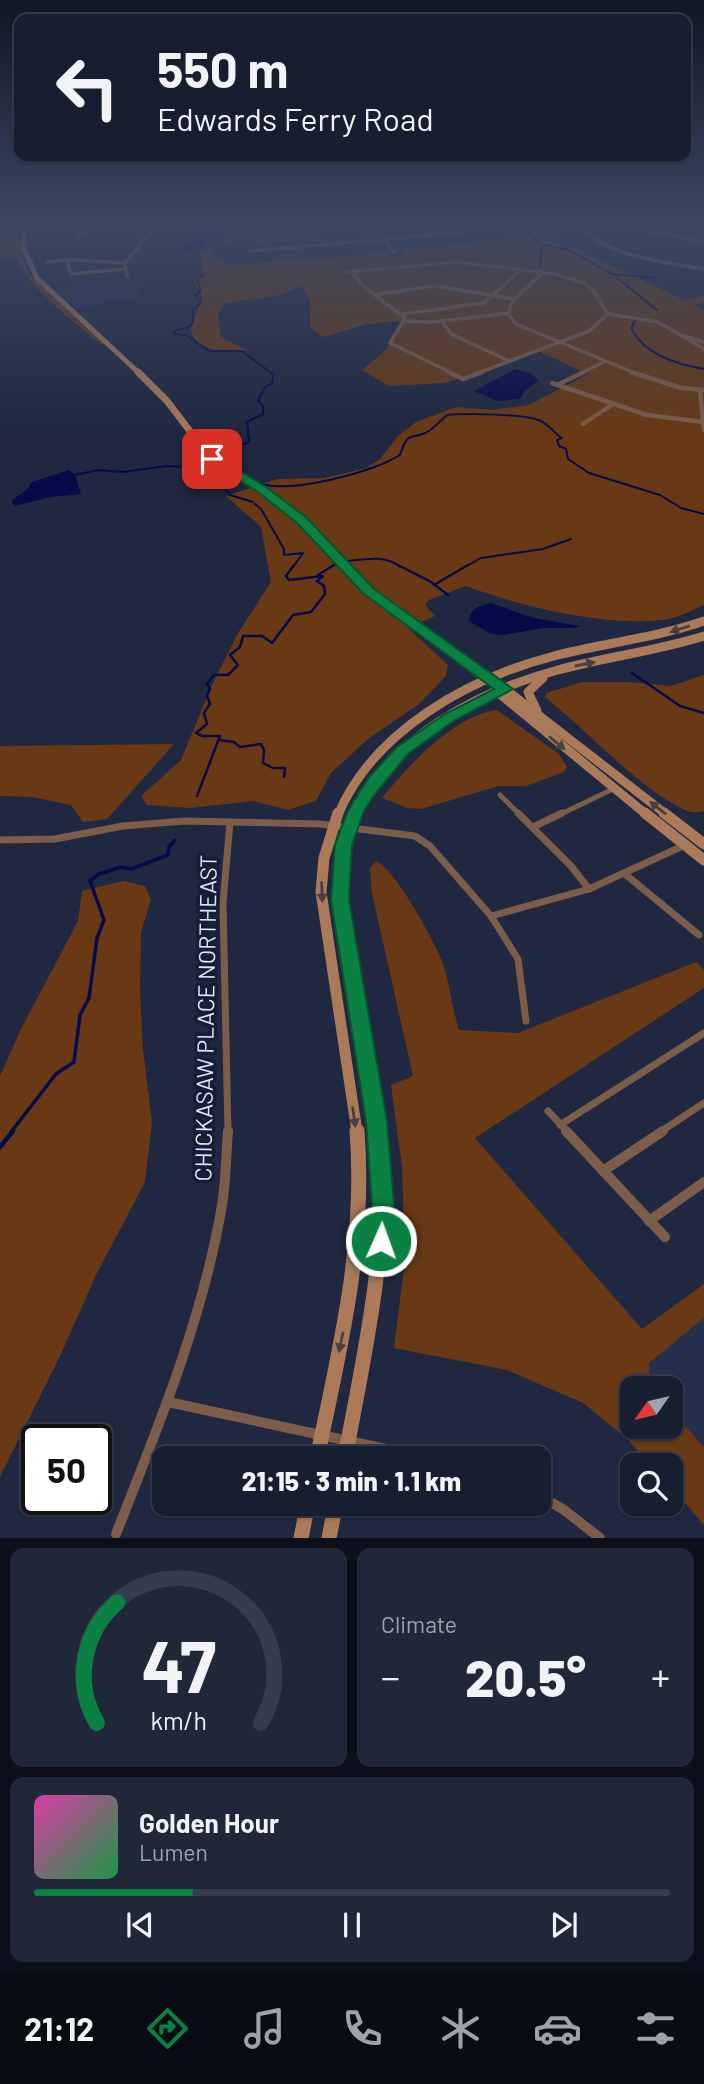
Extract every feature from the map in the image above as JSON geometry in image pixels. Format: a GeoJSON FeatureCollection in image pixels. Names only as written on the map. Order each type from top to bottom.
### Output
{"type":"FeatureCollection","features":[{"type":"Feature","properties":{"kind":"main road"},"geometry":{"type":"LineString","coordinates":[[53,293],[167,401],[210,457],[287,508],[369,592],[489,681],[613,789],[704,860]]}},
{"type":"Feature","properties":{"kind":"main road"},"geometry":{"type":"LineString","coordinates":[[320,1446],[354,1276],[360,1208],[359,1154],[322,897],[323,865],[332,825],[352,787],[383,749],[419,720],[489,681],[549,658],[646,638],[704,621]]}},
{"type":"Feature","properties":{"kind":"main road"},"geometry":{"type":"LineString","coordinates":[[347,1446],[377,1284],[383,1204],[377,1121],[340,900],[341,862],[350,826],[376,779],[402,751],[434,727],[501,691],[554,671],[671,646],[704,636]]}},
{"type":"Feature","properties":{"kind":"main road"},"geometry":{"type":"LineString","coordinates":[[547,722],[534,708],[528,692],[533,685],[554,671]]}},
{"type":"Feature","properties":{"kind":"main road"},"geometry":{"type":"LineString","coordinates":[[501,691],[547,722],[701,842]]}},
{"type":"Feature","properties":{"kind":"main road"},"geometry":{"type":"LineString","coordinates":[[301,1538],[305,1516]]}},
{"type":"Feature","properties":{"kind":"main road"},"geometry":{"type":"LineString","coordinates":[[329,1538],[333,1516]]}},
{"type":"Feature","properties":{"kind":"street"},"geometry":{"type":"LineString","coordinates":[[371,293],[402,314],[404,321],[390,343],[463,379],[589,331],[608,314]]}},
{"type":"Feature","properties":{"kind":"street"},"geometry":{"type":"LineString","coordinates":[[374,295],[389,293]]}},
{"type":"Feature","properties":{"kind":"street"},"geometry":{"type":"LineString","coordinates":[[475,293],[515,299]]}},
{"type":"Feature","properties":{"kind":"street"},"geometry":{"type":"LineString","coordinates":[[402,314],[478,304],[498,293]]}},
{"type":"Feature","properties":{"kind":"street"},"geometry":{"type":"LineString","coordinates":[[509,313],[515,299],[521,293]]}},
{"type":"Feature","properties":{"kind":"street"},"geometry":{"type":"LineString","coordinates":[[594,293],[600,298],[608,314]]}},
{"type":"Feature","properties":{"kind":"street"},"geometry":{"type":"LineString","coordinates":[[404,321],[443,323],[485,314],[509,313]]}},
{"type":"Feature","properties":{"kind":"street"},"geometry":{"type":"LineString","coordinates":[[509,313],[516,324],[604,362],[662,384],[702,390],[704,430]]}},
{"type":"Feature","properties":{"kind":"street"},"geometry":{"type":"LineString","coordinates":[[608,314],[658,322],[704,349]]}},
{"type":"Feature","properties":{"kind":"street"},"geometry":{"type":"LineString","coordinates":[[443,323],[451,334],[510,361]]}},
{"type":"Feature","properties":{"kind":"street"},"geometry":{"type":"LineString","coordinates":[[679,334],[704,342]]}},
{"type":"Feature","properties":{"kind":"street"},"geometry":{"type":"LineString","coordinates":[[604,362],[554,384],[660,418],[703,422]]}},
{"type":"Feature","properties":{"kind":"street"},"geometry":{"type":"LineString","coordinates":[[583,424],[613,404]]}},
{"type":"Feature","properties":{"kind":"street"},"geometry":{"type":"LineString","coordinates":[[533,827],[613,789]]}},
{"type":"Feature","properties":{"kind":"street"},"geometry":{"type":"LineString","coordinates":[[500,795],[571,866],[590,889]]}},
{"type":"Feature","properties":{"kind":"street"},"geometry":{"type":"LineString","coordinates":[[0,840],[55,839],[145,823],[230,821],[350,826],[405,833],[423,840],[491,916],[518,959],[526,1021]]}},
{"type":"Feature","properties":{"kind":"street","name":"CHICKASAW PLACE NORTHEAST"},"geometry":{"type":"LineString","coordinates":[[116,1534],[168,1402],[215,1242],[226,1165],[228,1127],[222,930],[230,821]]}},
{"type":"Feature","properties":{"kind":"street"},"geometry":{"type":"LineString","coordinates":[[491,916],[590,889],[685,845],[701,842]]}},
{"type":"Feature","properties":{"kind":"street"},"geometry":{"type":"LineString","coordinates":[[625,874],[699,935]]}},
{"type":"Feature","properties":{"kind":"street"},"geometry":{"type":"LineString","coordinates":[[560,1125],[704,1033]]}},
{"type":"Feature","properties":{"kind":"street"},"geometry":{"type":"LineString","coordinates":[[603,1171],[704,1103]]}},
{"type":"Feature","properties":{"kind":"street"},"geometry":{"type":"LineString","coordinates":[[548,1111],[665,1237]]}},
{"type":"Feature","properties":{"kind":"street"},"geometry":{"type":"LineString","coordinates":[[649,1221],[704,1182]]}},
{"type":"Feature","properties":{"kind":"street"},"geometry":{"type":"LineString","coordinates":[[168,1402],[375,1446]]}},
{"type":"Feature","properties":{"kind":"street"},"geometry":{"type":"LineString","coordinates":[[551,1502],[600,1538]]}},
{"type":"Feature","properties":{"kind":"shaded area"},"geometry":{"type":"Polygon","coordinates":[[[42,293],[50,293],[105,344],[100,344],[42,293]]]}},
{"type":"Feature","properties":{"kind":"shaded area"},"geometry":{"type":"Polygon","coordinates":[[[59,293],[139,293],[140,297],[76,308],[59,293]]]}},
{"type":"Feature","properties":{"kind":"shaded area"},"geometry":{"type":"Polygon","coordinates":[[[201,293],[285,293],[225,303],[218,314],[221,337],[248,351],[212,349],[198,343],[190,327],[203,298],[201,293]]]}},
{"type":"Feature","properties":{"kind":"shaded area"},"geometry":{"type":"Polygon","coordinates":[[[305,293],[669,293],[684,300],[704,296],[704,303],[695,305],[704,310],[704,605],[663,620],[590,618],[511,601],[466,586],[429,600],[425,605],[435,616],[408,628],[448,665],[446,676],[419,704],[368,739],[331,773],[316,801],[288,810],[254,801],[190,808],[147,805],[141,796],[181,760],[211,687],[238,633],[271,582],[261,527],[226,496],[278,479],[324,478],[366,468],[380,459],[399,435],[416,422],[456,407],[491,410],[529,405],[588,374],[538,351],[445,383],[389,386],[362,370],[387,349],[390,339],[402,327],[400,321],[367,324],[322,337],[310,327],[310,303],[305,293]]]}},
{"type":"Feature","properties":{"kind":"shaded area"},"geometry":{"type":"Polygon","coordinates":[[[515,369],[531,373],[539,381],[525,390],[520,399],[497,401],[474,391],[515,369]]]}},
{"type":"Feature","properties":{"kind":"shaded area"},"geometry":{"type":"Polygon","coordinates":[[[69,470],[75,475],[81,494],[50,497],[15,506],[12,503],[32,482],[69,470]]]}},
{"type":"Feature","properties":{"kind":"shaded area"},"geometry":{"type":"Polygon","coordinates":[[[491,603],[534,618],[580,626],[544,628],[504,635],[491,634],[469,621],[474,610],[491,603]]]}},
{"type":"Feature","properties":{"kind":"shaded area"},"geometry":{"type":"Polygon","coordinates":[[[704,675],[704,811],[699,812],[686,810],[648,787],[545,697],[546,693],[583,682],[632,682],[671,686],[704,675]]]}},
{"type":"Feature","properties":{"kind":"shaded area"},"geometry":{"type":"Polygon","coordinates":[[[497,710],[559,754],[567,767],[564,772],[526,786],[499,786],[421,809],[408,808],[382,798],[418,758],[448,732],[481,714],[497,710]]]}},
{"type":"Feature","properties":{"kind":"shaded area"},"geometry":{"type":"Polygon","coordinates":[[[174,744],[107,819],[83,822],[71,805],[32,797],[0,796],[0,746],[174,744]]]}},
{"type":"Feature","properties":{"kind":"shaded area"},"geometry":{"type":"Polygon","coordinates":[[[376,861],[384,867],[422,922],[445,969],[459,1030],[518,1033],[696,962],[704,970],[704,988],[475,1138],[642,1329],[704,1284],[704,1318],[649,1363],[649,1376],[620,1376],[620,1433],[583,1403],[507,1370],[394,1348],[405,1260],[402,1167],[391,1085],[413,1076],[372,893],[370,868],[376,861]]]}},
{"type":"Feature","properties":{"kind":"shaded area"},"geometry":{"type":"Polygon","coordinates":[[[123,881],[145,886],[151,900],[141,932],[143,1049],[152,1122],[145,1182],[96,1275],[26,1424],[21,1424],[21,1435],[0,1477],[0,1076],[20,1031],[78,921],[82,891],[123,881]]]}},
{"type":"Feature","properties":{"kind":"shaded area"},"geometry":{"type":"Polygon","coordinates":[[[704,1318],[704,1447],[683,1424],[683,1376],[649,1376],[648,1363],[704,1318]]]}},
{"type":"Feature","properties":{"kind":"shaded area"},"geometry":{"type":"Polygon","coordinates":[[[683,1424],[704,1447],[704,1525],[683,1500],[683,1453],[640,1453],[627,1439],[683,1439],[683,1424]]]}},
{"type":"Feature","properties":{"kind":"waterway"},"geometry":{"type":"LineString","coordinates":[[198,293],[196,295],[201,303],[193,309],[193,322],[190,327],[176,330],[173,334],[186,335],[209,351],[242,351],[274,375],[272,384],[265,387],[258,401],[263,406],[263,414],[247,422],[249,442],[217,454],[232,468],[256,482],[293,486],[353,474],[400,455],[409,438],[429,431],[447,415],[481,414],[541,421],[562,438],[557,440],[559,446],[566,449],[568,459],[589,473],[660,495],[681,508],[704,514]]}},
{"type":"Feature","properties":{"kind":"waterway"},"geometry":{"type":"LineString","coordinates":[[636,293],[657,310]]}},
{"type":"Feature","properties":{"kind":"waterway"},"geometry":{"type":"LineString","coordinates":[[635,321],[631,328],[653,352],[672,361],[704,369]]}},
{"type":"Feature","properties":{"kind":"waterway"},"geometry":{"type":"LineString","coordinates":[[208,459],[202,464],[201,475],[222,485],[230,495],[253,502]]}},
{"type":"Feature","properties":{"kind":"waterway"},"geometry":{"type":"LineString","coordinates":[[75,475],[98,470],[123,472],[167,466],[200,468]]}},
{"type":"Feature","properties":{"kind":"waterway"},"geometry":{"type":"LineString","coordinates":[[255,504],[261,509],[284,549],[284,555],[303,553],[293,567]]}},
{"type":"Feature","properties":{"kind":"waterway"},"geometry":{"type":"LineString","coordinates":[[465,567],[481,558],[543,549],[571,539]]}},
{"type":"Feature","properties":{"kind":"waterway"},"geometry":{"type":"LineString","coordinates":[[348,561],[382,559],[400,567]]}},
{"type":"Feature","properties":{"kind":"waterway"},"geometry":{"type":"LineString","coordinates":[[331,567],[336,564]]}},
{"type":"Feature","properties":{"kind":"waterway"},"geometry":{"type":"LineString","coordinates":[[197,796],[220,736],[202,736],[196,733],[207,724],[204,713],[210,704],[207,696],[210,688],[207,684],[214,675],[228,675],[238,665],[230,655],[240,647],[243,636],[262,636],[272,643],[293,615],[311,612],[325,594],[324,586],[317,581],[323,576],[289,580],[286,576],[294,565]]}},
{"type":"Feature","properties":{"kind":"waterway"},"geometry":{"type":"LineString","coordinates":[[318,575],[334,565]]}},
{"type":"Feature","properties":{"kind":"waterway"},"geometry":{"type":"LineString","coordinates":[[398,565],[435,585]]}},
{"type":"Feature","properties":{"kind":"waterway"},"geometry":{"type":"LineString","coordinates":[[435,585],[468,565]]}},
{"type":"Feature","properties":{"kind":"waterway"},"geometry":{"type":"LineString","coordinates":[[435,585],[448,595]]}},
{"type":"Feature","properties":{"kind":"waterway"},"geometry":{"type":"LineString","coordinates":[[632,673],[680,706],[704,713]]}},
{"type":"Feature","properties":{"kind":"waterway"},"geometry":{"type":"LineString","coordinates":[[219,740],[234,742],[240,747],[261,744],[264,750],[263,763],[273,768],[285,768],[284,777]]}},
{"type":"Feature","properties":{"kind":"waterway"},"geometry":{"type":"LineString","coordinates":[[11,1132],[56,1074],[74,1062],[80,1015],[89,998],[97,938],[104,920],[90,881],[99,874],[121,867],[131,869],[168,855],[169,847],[175,840]]}},
{"type":"Feature","properties":{"kind":"waterway"},"geometry":{"type":"LineString","coordinates":[[0,1147],[13,1131]]}},
{"type":"Feature","properties":{"kind":"route"},"geometry":{"type":"LineString","coordinates":[[212,459],[287,508],[369,592],[489,681],[505,689],[450,717],[402,751],[376,779],[356,811],[344,845],[339,883],[340,900],[377,1121],[383,1204],[381,1241]]}}]}
